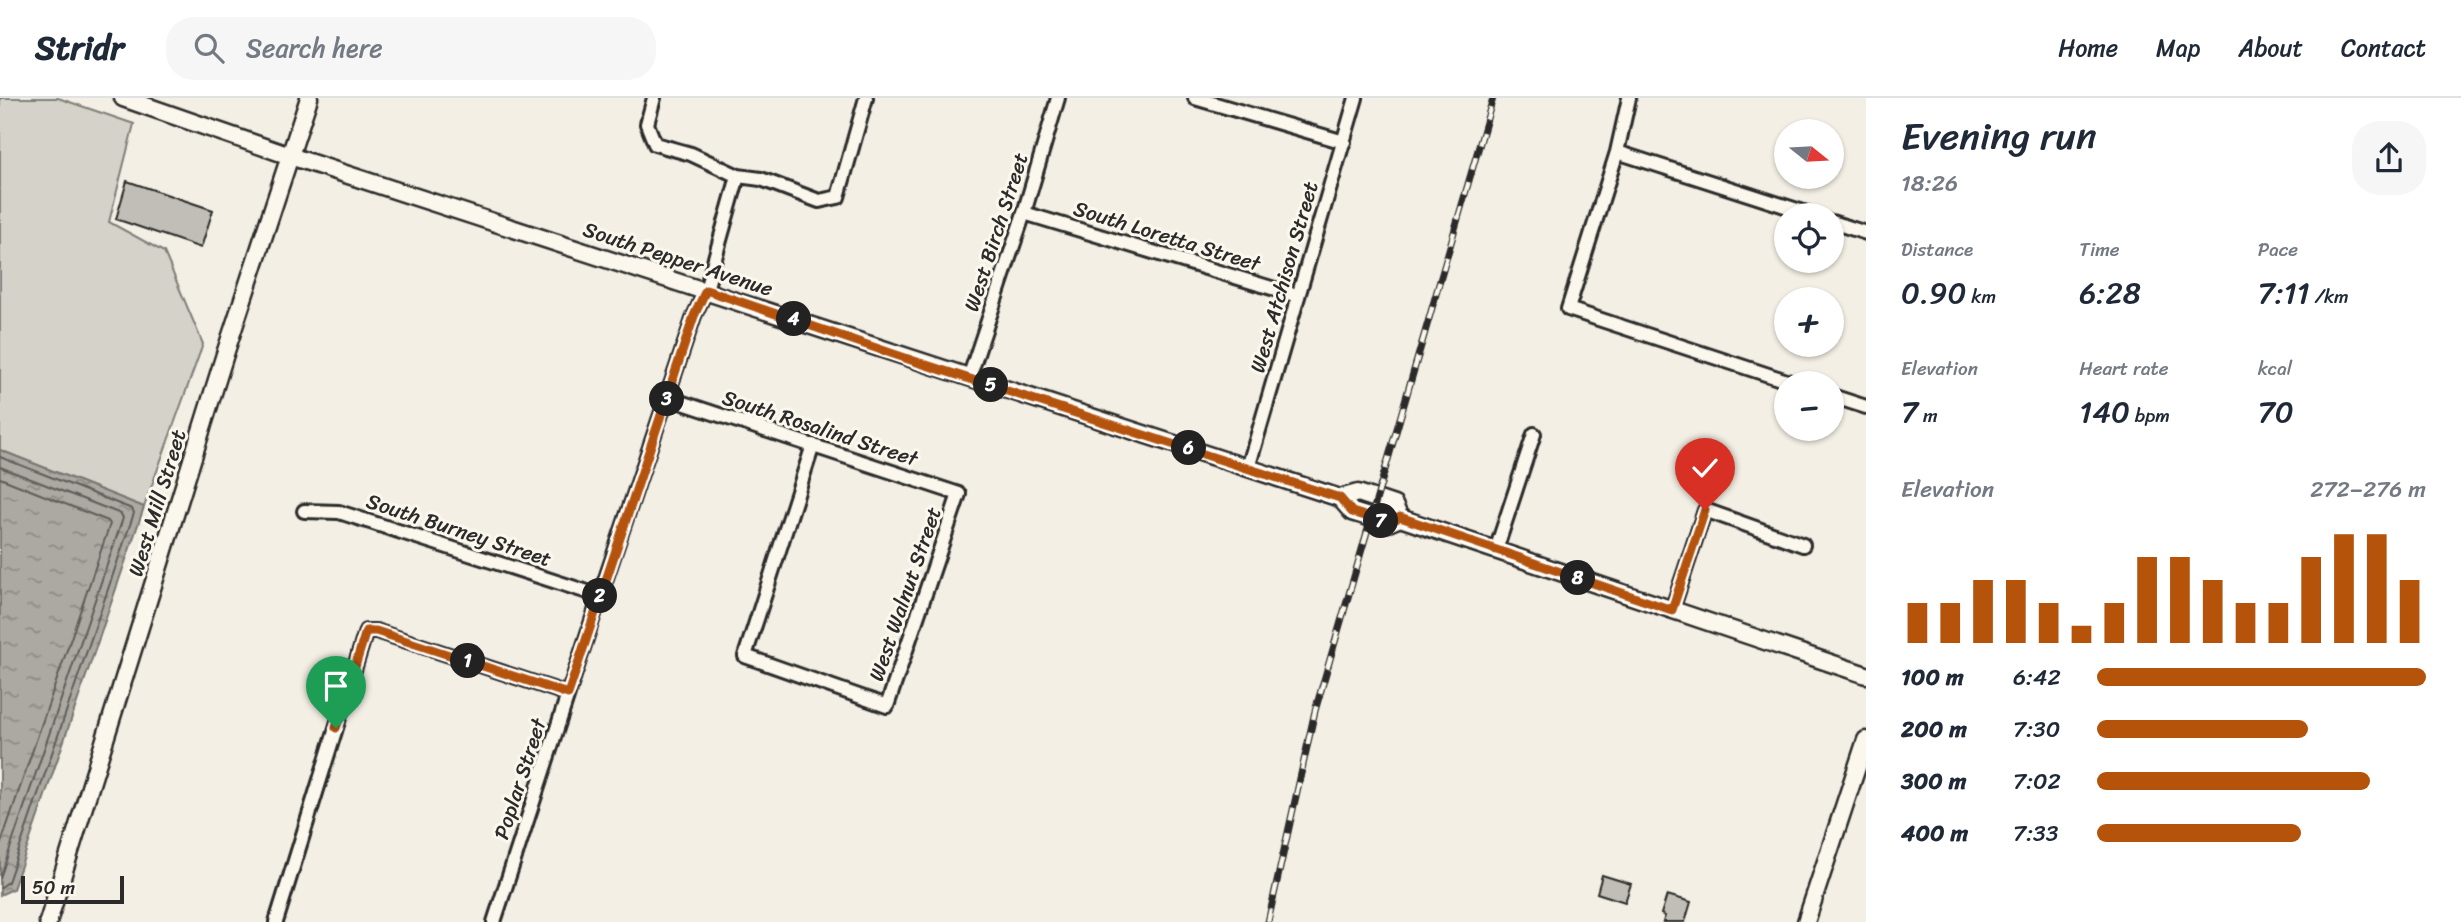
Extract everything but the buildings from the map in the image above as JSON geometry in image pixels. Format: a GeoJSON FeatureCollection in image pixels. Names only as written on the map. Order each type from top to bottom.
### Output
{"type":"FeatureCollection","features":[{"type":"Feature","properties":{"kind":"main road","name":"South Pepper Avenue"},"geometry":{"type":"LineString","coordinates":[[123,98],[290,156],[1340,498],[1352,512],[1388,523],[1400,517],[1866,675]]}},
{"type":"Feature","properties":{"kind":"main road","name":"West Mill Street"},"geometry":{"type":"LineString","coordinates":[[48,922],[222,364],[310,98]]}},
{"type":"Feature","properties":{"kind":"main road"},"geometry":{"type":"LineString","coordinates":[[1806,922],[1866,740]]}},
{"type":"Feature","properties":{"kind":"street"},"geometry":{"type":"LineString","coordinates":[[654,98],[646,124],[655,144],[691,154],[738,176],[761,179],[819,201],[838,197],[866,98]]}},
{"type":"Feature","properties":{"kind":"street","name":"West Birch Street"},"geometry":{"type":"LineString","coordinates":[[969,378],[1024,213],[1058,98]]}},
{"type":"Feature","properties":{"kind":"street"},"geometry":{"type":"LineString","coordinates":[[1195,98],[1344,142]]}},
{"type":"Feature","properties":{"kind":"street","name":"West Atchison Street"},"geometry":{"type":"LineString","coordinates":[[1248,468],[1356,98]]}},
{"type":"Feature","properties":{"kind":"street"},"geometry":{"type":"LineString","coordinates":[[1629,98],[1617,152],[1568,309],[1774,377]]}},
{"type":"Feature","properties":{"kind":"street"},"geometry":{"type":"LineString","coordinates":[[1617,152],[1776,203]]}},
{"type":"Feature","properties":{"kind":"street","name":"Poplar Street"},"geometry":{"type":"LineString","coordinates":[[494,922],[600,596],[694,316],[706,290],[738,176]]}},
{"type":"Feature","properties":{"kind":"street","name":"South Loretta Street"},"geometry":{"type":"LineString","coordinates":[[1024,213],[1298,296]]}},
{"type":"Feature","properties":{"kind":"street"},"geometry":{"type":"LineString","coordinates":[[1844,226],[1866,233]]}},
{"type":"Feature","properties":{"kind":"street","name":"South Rosalind Street"},"geometry":{"type":"LineString","coordinates":[[668,398],[959,494]]}},
{"type":"Feature","properties":{"kind":"street"},"geometry":{"type":"LineString","coordinates":[[1844,400],[1866,407]]}},
{"type":"Feature","properties":{"kind":"street"},"geometry":{"type":"LineString","coordinates":[[1496,550],[1534,434]]}},
{"type":"Feature","properties":{"kind":"street","name":"West Walnut Street"},"geometry":{"type":"LineString","coordinates":[[813,445],[745,656],[887,706],[959,494]]}},
{"type":"Feature","properties":{"kind":"street"},"geometry":{"type":"LineString","coordinates":[[1672,610],[1705,510],[1803,545]]}},
{"type":"Feature","properties":{"kind":"street","name":"South Burney Street"},"geometry":{"type":"LineString","coordinates":[[304,511],[339,512],[600,596]]}},
{"type":"Feature","properties":{"kind":"street"},"geometry":{"type":"LineString","coordinates":[[276,922],[366,631],[376,631],[568,694]]}},
{"type":"Feature","properties":{"kind":"shaded area"},"geometry":{"type":"Polygon","coordinates":[[[0,98],[58,98],[134,124],[109,222],[164,252],[203,344],[144,507],[0,450],[0,98]]]}},
{"type":"Feature","properties":{"kind":"water"},"geometry":{"type":"Polygon","coordinates":[[[0,450],[144,507],[13,889],[0,895],[0,450]]]}},
{"type":"Feature","properties":{"kind":"railway"},"geometry":{"type":"LineString","coordinates":[[1268,922],[1315,711],[1493,98]]}},
{"type":"Feature","properties":{"kind":"route"},"geometry":{"type":"LineString","coordinates":[[336,728],[366,631],[376,631],[568,694],[694,316],[706,290],[917,362],[1340,498],[1352,512],[1388,523],[1400,517],[1672,610],[1705,510]]}}]}
